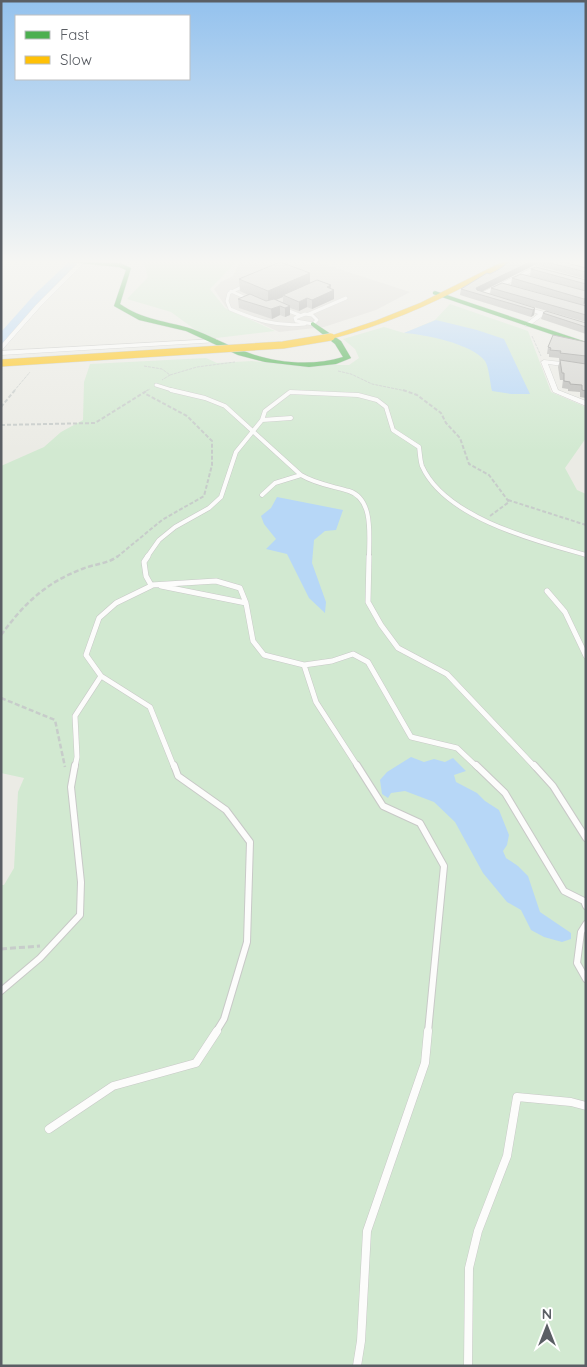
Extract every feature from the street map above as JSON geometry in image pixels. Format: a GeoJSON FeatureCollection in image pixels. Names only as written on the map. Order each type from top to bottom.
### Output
{"type":"FeatureCollection","features":[{"type":"Feature","properties":{"kind":"street"},"geometry":{"type":"LineString","coordinates":[[1,349],[23,324]]}},
{"type":"Feature","properties":{"kind":"street"},"geometry":{"type":"LineString","coordinates":[[162,324],[189,331],[216,341],[242,354],[262,360],[333,364],[347,358],[345,352],[328,335],[313,324]]}},
{"type":"Feature","properties":{"kind":"street"},"geometry":{"type":"LineString","coordinates":[[1,363],[283,345],[378,324]]}},
{"type":"Feature","properties":{"kind":"street"},"geometry":{"type":"LineString","coordinates":[[523,324],[586,344]]}},
{"type":"Feature","properties":{"kind":"street"},"geometry":{"type":"LineString","coordinates":[[1,357],[250,342],[328,335]]}},
{"type":"Feature","properties":{"kind":"street"},"geometry":{"type":"LineString","coordinates":[[1,353],[216,341]]}},
{"type":"Feature","properties":{"kind":"street"},"geometry":{"type":"LineString","coordinates":[[586,367],[544,362],[555,391],[586,404]]}},
{"type":"Feature","properties":{"kind":"lane"},"geometry":{"type":"LineString","coordinates":[[263,324],[268,326],[286,327],[298,324]]}},
{"type":"Feature","properties":{"kind":"lane"},"geometry":{"type":"LineString","coordinates":[[156,385],[180,393],[205,398],[226,406],[301,475],[314,482],[359,496],[367,509],[369,542],[368,602],[381,625],[398,648],[447,674],[553,786],[586,838]]}},
{"type":"Feature","properties":{"kind":"lane"},"geometry":{"type":"LineString","coordinates":[[246,604],[151,585],[146,576],[144,562],[159,540],[176,527],[209,508],[221,496],[236,452],[262,420],[265,411],[290,392],[358,395],[377,400],[386,407],[393,430],[419,447],[422,466],[432,482],[450,499],[503,528],[550,545],[586,555]]}},
{"type":"Feature","properties":{"kind":"lane"},"geometry":{"type":"LineString","coordinates":[[262,420],[290,418]]}},
{"type":"Feature","properties":{"kind":"lane"},"geometry":{"type":"LineString","coordinates":[[262,495],[275,483],[301,475]]}},
{"type":"Feature","properties":{"kind":"lane"},"geometry":{"type":"LineString","coordinates":[[49,1129],[113,1086],[196,1063],[224,1018],[247,942],[250,842],[226,810],[178,776],[150,707],[101,676],[86,655],[99,618],[116,603],[151,585],[216,581],[240,588],[246,604],[253,642],[264,655],[304,665],[332,661],[353,654],[368,662],[411,737],[456,748],[504,793],[564,891],[584,901],[586,906]]}},
{"type":"Feature","properties":{"kind":"lane"},"geometry":{"type":"LineString","coordinates":[[547,591],[565,612],[586,656]]}},
{"type":"Feature","properties":{"kind":"lane"},"geometry":{"type":"LineString","coordinates":[[304,665],[316,702],[383,806],[420,823],[444,866],[425,1063],[367,1231],[361,1341],[357,1366]]}},
{"type":"Feature","properties":{"kind":"lane"},"geometry":{"type":"LineString","coordinates":[[1,990],[40,958],[80,915],[81,882],[71,787],[77,757],[75,716],[101,676]]}},
{"type":"Feature","properties":{"kind":"lane"},"geometry":{"type":"LineString","coordinates":[[586,924],[581,932],[577,963],[586,979]]}},
{"type":"Feature","properties":{"kind":"lane"},"geometry":{"type":"LineString","coordinates":[[468,1366],[469,1268],[478,1231],[507,1156],[517,1097],[586,1106]]}},
{"type":"Feature","properties":{"kind":"path"},"geometry":{"type":"LineString","coordinates":[[527,325],[544,362]]}},
{"type":"Feature","properties":{"kind":"path"},"geometry":{"type":"LineString","coordinates":[[1,407],[38,361]]}},
{"type":"Feature","properties":{"kind":"path"},"geometry":{"type":"LineString","coordinates":[[1,425],[95,423],[170,375],[197,367],[238,362]]}},
{"type":"Feature","properties":{"kind":"path"},"geometry":{"type":"LineString","coordinates":[[137,365],[162,369],[170,375]]}},
{"type":"Feature","properties":{"kind":"path"},"geometry":{"type":"LineString","coordinates":[[332,370],[351,374],[372,384],[398,388],[417,395],[441,413],[446,423],[460,438],[469,464],[489,475],[509,502],[485,519]]}},
{"type":"Feature","properties":{"kind":"path"},"geometry":{"type":"LineString","coordinates":[[1,635],[21,608],[50,584],[82,569],[113,560],[162,520],[204,496],[212,465],[212,441],[187,416],[144,393]]}},
{"type":"Feature","properties":{"kind":"path"},"geometry":{"type":"LineString","coordinates":[[506,499],[586,525]]}},
{"type":"Feature","properties":{"kind":"path"},"geometry":{"type":"LineString","coordinates":[[1,698],[55,720],[62,761],[71,787]]}},
{"type":"Feature","properties":{"kind":"path"},"geometry":{"type":"LineString","coordinates":[[1,949],[52,944]]}},
{"type":"Feature","properties":{"kind":"shaded area"},"geometry":{"type":"Polygon","coordinates":[[[262,324],[334,324],[324,327],[279,332],[262,324]]]}},
{"type":"Feature","properties":{"kind":"green space"},"geometry":{"type":"Polygon","coordinates":[[[187,324],[259,324],[275,331],[208,339],[187,324]]]}},
{"type":"Feature","properties":{"kind":"green space"},"geometry":{"type":"Polygon","coordinates":[[[426,324],[507,324],[528,331],[551,392],[586,407],[586,438],[565,468],[577,490],[586,494],[586,1366],[1,1366],[1,885],[4,885],[14,868],[18,792],[24,778],[1,773],[1,466],[44,447],[61,432],[83,420],[84,382],[90,364],[206,358],[217,363],[252,361],[288,365],[349,365],[359,358],[355,349],[343,339],[384,327],[404,333],[426,324]]]}},
{"type":"Feature","properties":{"kind":"water"},"geometry":{"type":"Polygon","coordinates":[[[427,324],[452,324],[504,339],[530,394],[492,391],[485,361],[479,355],[447,341],[423,335],[404,333],[427,324]]]}},
{"type":"Feature","properties":{"kind":"water"},"geometry":{"type":"Polygon","coordinates":[[[277,497],[343,510],[336,530],[325,531],[314,540],[312,563],[326,602],[325,613],[309,598],[287,554],[266,549],[276,539],[264,524],[261,516],[271,508],[277,497]]]}},
{"type":"Feature","properties":{"kind":"water"},"geometry":{"type":"Polygon","coordinates":[[[411,757],[424,762],[434,759],[445,762],[453,758],[466,771],[454,775],[456,782],[477,793],[499,810],[509,835],[507,845],[503,851],[506,858],[528,876],[540,912],[571,933],[571,939],[562,942],[544,937],[531,930],[521,910],[507,902],[483,873],[455,822],[434,802],[405,791],[391,793],[388,798],[382,794],[380,780],[387,772],[411,757]]]}},
{"type":"Feature","properties":{"kind":"building"},"geometry":{"type":"Polygon","coordinates":[[[576,324],[586,324],[586,327],[576,324]]]}},
{"type":"Feature","properties":{"kind":"building"},"geometry":{"type":"Polygon","coordinates":[[[553,335],[586,342],[586,356],[550,350],[551,348],[548,347],[553,335]]]}},
{"type":"Feature","properties":{"kind":"building"},"geometry":{"type":"Polygon","coordinates":[[[560,360],[586,364],[586,391],[582,390],[582,385],[570,384],[570,382],[564,381],[560,360]]]}},
{"type":"Feature","properties":{"kind":"waterway"},"geometry":{"type":"LineString","coordinates":[[1,341],[16,324]]}},
{"type":"Feature","properties":{"kind":"traffic: fast"},"geometry":{"type":"LineString","coordinates":[[162,324],[188,330],[252,357],[279,363],[323,364],[347,358],[338,343],[313,324]]}},
{"type":"Feature","properties":{"kind":"traffic: fast"},"geometry":{"type":"LineString","coordinates":[[526,324],[586,344]]}},
{"type":"Feature","properties":{"kind":"traffic: slow"},"geometry":{"type":"LineString","coordinates":[[331,337],[375,324]]}},
{"type":"Feature","properties":{"kind":"traffic: slow"},"geometry":{"type":"LineString","coordinates":[[1,363],[283,345],[331,337]]}}]}
